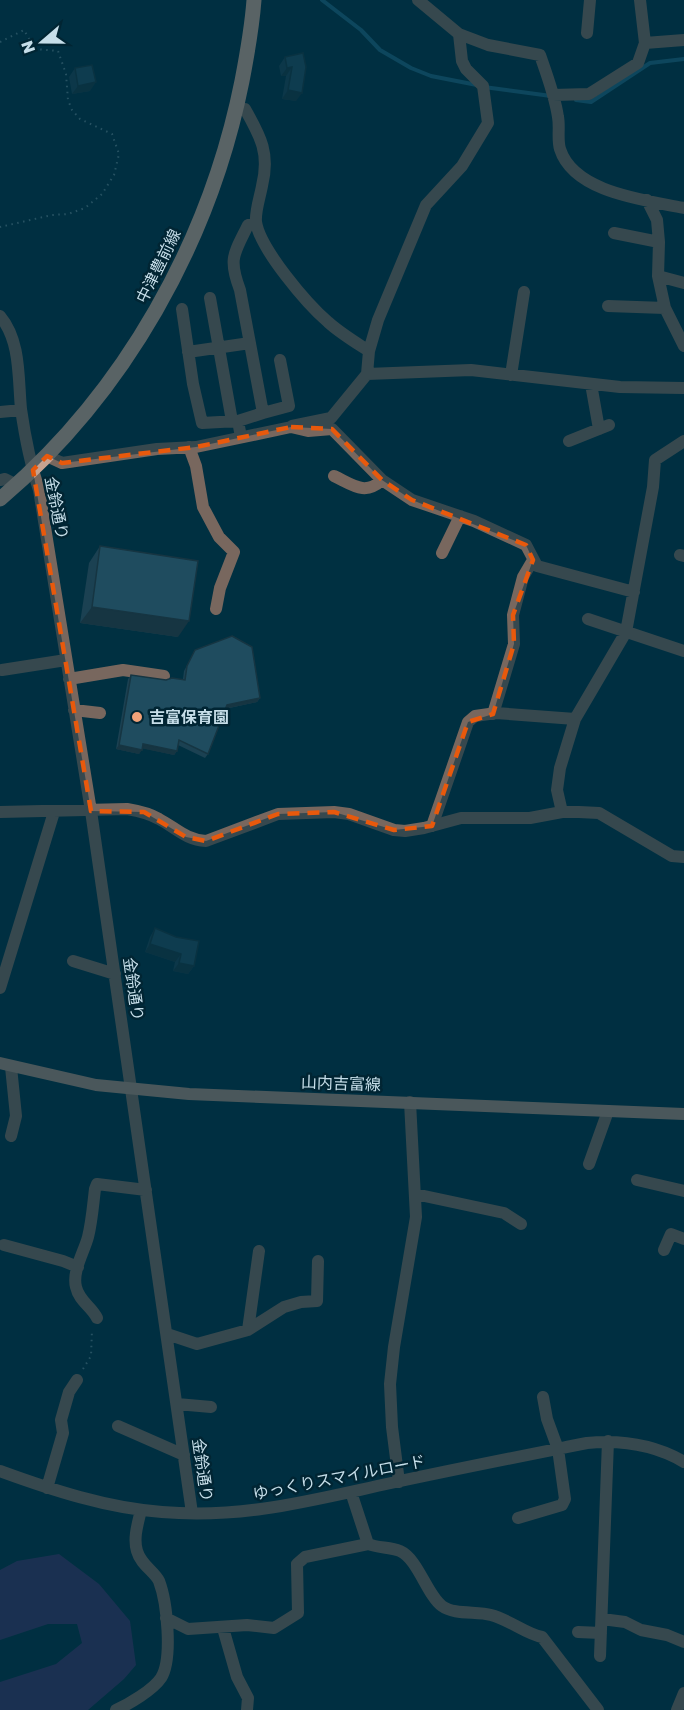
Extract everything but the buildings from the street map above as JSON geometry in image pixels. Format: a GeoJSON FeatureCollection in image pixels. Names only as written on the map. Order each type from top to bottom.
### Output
{"type":"FeatureCollection","features":[{"type":"Feature","properties":{"kind":"main road","name":"中津豊前線"},"geometry":{"type":"LineString","coordinates":[[0,499],[47,456],[85,412],[124,361],[154,315],[200,221],[220,169],[236,109],[254,0]]}},
{"type":"Feature","properties":{"kind":"main road","name":"山内吉富線"},"geometry":{"type":"LineString","coordinates":[[6,1065],[96,1085],[189,1094],[684,1114]]}},
{"type":"Feature","properties":{"kind":"street"},"geometry":{"type":"LineString","coordinates":[[418,0],[459,34],[488,45],[540,54],[559,118],[559,148],[568,163],[585,180],[620,194],[684,208]]}},
{"type":"Feature","properties":{"kind":"street"},"geometry":{"type":"LineString","coordinates":[[587,33],[590,0]]}},
{"type":"Feature","properties":{"kind":"street"},"geometry":{"type":"LineString","coordinates":[[553,95],[589,94],[639,63],[645,43],[640,0]]}},
{"type":"Feature","properties":{"kind":"street"},"geometry":{"type":"LineString","coordinates":[[47,456],[62,463],[157,449],[189,447],[331,418],[367,374],[369,351],[378,320],[426,205],[462,166],[488,123],[483,86],[466,69],[462,61],[459,34]]}},
{"type":"Feature","properties":{"kind":"street"},"geometry":{"type":"LineString","coordinates":[[645,43],[684,40]]}},
{"type":"Feature","properties":{"kind":"street"},"geometry":{"type":"LineString","coordinates":[[236,109],[245,109],[265,149],[266,170],[256,223],[266,246],[290,281],[312,306],[328,322],[369,351]]}},
{"type":"Feature","properties":{"kind":"street"},"geometry":{"type":"LineString","coordinates":[[647,200],[657,220],[658,276],[665,308],[684,346]]}},
{"type":"Feature","properties":{"kind":"street"},"geometry":{"type":"LineString","coordinates":[[256,223],[248,225],[234,255],[233,271],[240,290],[263,413]]}},
{"type":"Feature","properties":{"kind":"street"},"geometry":{"type":"LineString","coordinates":[[614,234],[659,242]]}},
{"type":"Feature","properties":{"kind":"street"},"geometry":{"type":"LineString","coordinates":[[658,276],[684,284]]}},
{"type":"Feature","properties":{"kind":"street"},"geometry":{"type":"LineString","coordinates":[[511,375],[524,292]]}},
{"type":"Feature","properties":{"kind":"street"},"geometry":{"type":"LineString","coordinates":[[210,298],[235,421],[241,437]]}},
{"type":"Feature","properties":{"kind":"street"},"geometry":{"type":"LineString","coordinates":[[608,306],[665,308]]}},
{"type":"Feature","properties":{"kind":"street"},"geometry":{"type":"LineString","coordinates":[[182,309],[193,384],[202,423],[235,421],[289,406],[280,360]]}},
{"type":"Feature","properties":{"kind":"street","name":"金鈴通り"},"geometry":{"type":"LineString","coordinates":[[0,316],[12,335],[16,352],[21,410],[29,459],[39,490],[91,811],[192,1514]]}},
{"type":"Feature","properties":{"kind":"street"},"geometry":{"type":"LineString","coordinates":[[188,352],[250,343]]}},
{"type":"Feature","properties":{"kind":"street"},"geometry":{"type":"LineString","coordinates":[[367,374],[444,369],[471,370],[620,387],[684,388]]}},
{"type":"Feature","properties":{"kind":"street"},"geometry":{"type":"LineString","coordinates":[[569,441],[604,427],[591,384]]}},
{"type":"Feature","properties":{"kind":"street"},"geometry":{"type":"LineString","coordinates":[[0,412],[21,410]]}},
{"type":"Feature","properties":{"kind":"street"},"geometry":{"type":"LineString","coordinates":[[291,427],[308,431],[332,429],[382,480],[412,500],[460,516],[525,545],[537,566],[634,592]]}},
{"type":"Feature","properties":{"kind":"street"},"geometry":{"type":"LineString","coordinates":[[562,812],[557,790],[560,768],[575,719],[626,632],[653,487],[655,460],[684,441]]}},
{"type":"Feature","properties":{"kind":"street"},"geometry":{"type":"LineString","coordinates":[[189,447],[196,466],[203,507],[219,537],[234,552],[219,588],[216,609]]}},
{"type":"Feature","properties":{"kind":"street"},"geometry":{"type":"LineString","coordinates":[[334,476],[362,489],[374,488],[382,480]]}},
{"type":"Feature","properties":{"kind":"street"},"geometry":{"type":"LineString","coordinates":[[0,480],[5,479],[17,485]]}},
{"type":"Feature","properties":{"kind":"street"},"geometry":{"type":"LineString","coordinates":[[442,553],[460,516]]}},
{"type":"Feature","properties":{"kind":"street"},"geometry":{"type":"LineString","coordinates":[[493,714],[514,644],[513,615],[523,577],[533,560]]}},
{"type":"Feature","properties":{"kind":"street"},"geometry":{"type":"LineString","coordinates":[[588,619],[684,651]]}},
{"type":"Feature","properties":{"kind":"street"},"geometry":{"type":"LineString","coordinates":[[2,670],[66,660]]}},
{"type":"Feature","properties":{"kind":"street"},"geometry":{"type":"LineString","coordinates":[[69,679],[123,670],[164,676]]}},
{"type":"Feature","properties":{"kind":"street"},"geometry":{"type":"LineString","coordinates":[[74,710],[100,713]]}},
{"type":"Feature","properties":{"kind":"street"},"geometry":{"type":"LineString","coordinates":[[432,826],[468,722],[475,716],[535,715],[575,719]]}},
{"type":"Feature","properties":{"kind":"street"},"geometry":{"type":"LineString","coordinates":[[0,812],[127,809],[144,812],[161,820],[186,837],[206,841],[278,814],[334,812],[349,814],[394,830],[405,831],[461,818],[530,818],[562,812],[600,813],[672,856],[684,857]]}},
{"type":"Feature","properties":{"kind":"street"},"geometry":{"type":"LineString","coordinates":[[0,988],[54,812]]}},
{"type":"Feature","properties":{"kind":"street"},"geometry":{"type":"LineString","coordinates":[[73,961],[115,974]]}},
{"type":"Feature","properties":{"kind":"street"},"geometry":{"type":"LineString","coordinates":[[6,1065],[16,1116],[11,1136]]}},
{"type":"Feature","properties":{"kind":"street"},"geometry":{"type":"LineString","coordinates":[[399,1482],[392,1427],[390,1384],[416,1217],[410,1102]]}},
{"type":"Feature","properties":{"kind":"street"},"geometry":{"type":"LineString","coordinates":[[589,1164],[608,1110]]}},
{"type":"Feature","properties":{"kind":"street"},"geometry":{"type":"LineString","coordinates":[[637,1180],[684,1191]]}},
{"type":"Feature","properties":{"kind":"street"},"geometry":{"type":"LineString","coordinates":[[97,1318],[94,1311],[84,1302],[75,1285],[98,1184],[146,1190]]}},
{"type":"Feature","properties":{"kind":"street"},"geometry":{"type":"LineString","coordinates":[[415,1194],[504,1213],[521,1224]]}},
{"type":"Feature","properties":{"kind":"street"},"geometry":{"type":"LineString","coordinates":[[664,1250],[670,1234],[684,1239]]}},
{"type":"Feature","properties":{"kind":"street"},"geometry":{"type":"LineString","coordinates":[[4,1245],[78,1267]]}},
{"type":"Feature","properties":{"kind":"street"},"geometry":{"type":"LineString","coordinates":[[248,1330],[259,1251]]}},
{"type":"Feature","properties":{"kind":"street"},"geometry":{"type":"LineString","coordinates":[[167,1334],[197,1344],[248,1330],[284,1307],[301,1302],[317,1301],[318,1261]]}},
{"type":"Feature","properties":{"kind":"street"},"geometry":{"type":"LineString","coordinates":[[47,1488],[63,1433],[61,1420],[69,1392],[77,1380]]}},
{"type":"Feature","properties":{"kind":"street"},"geometry":{"type":"LineString","coordinates":[[518,1518],[562,1505],[565,1499],[558,1449],[547,1419],[543,1397]]}},
{"type":"Feature","properties":{"kind":"street"},"geometry":{"type":"LineString","coordinates":[[177,1404],[211,1407]]}},
{"type":"Feature","properties":{"kind":"street"},"geometry":{"type":"LineString","coordinates":[[118,1426],[184,1455]]}},
{"type":"Feature","properties":{"kind":"street"},"geometry":{"type":"LineString","coordinates":[[600,1656],[608,1441]]}},
{"type":"Feature","properties":{"kind":"street","name":"ゆっくりスマイルロード"},"geometry":{"type":"LineString","coordinates":[[0,1472],[47,1488],[106,1503],[141,1510],[192,1514],[267,1510],[558,1449],[608,1441],[647,1447],[673,1455],[684,1462]]}},
{"type":"Feature","properties":{"kind":"street"},"geometry":{"type":"LineString","coordinates":[[351,1492],[368,1544]]}},
{"type":"Feature","properties":{"kind":"street"},"geometry":{"type":"LineString","coordinates":[[116,1710],[131,1703],[160,1679],[166,1664],[166,1618],[158,1579],[143,1564],[136,1550],[136,1535],[141,1510]]}},
{"type":"Feature","properties":{"kind":"street"},"geometry":{"type":"LineString","coordinates":[[166,1618],[188,1629],[247,1625],[274,1628],[298,1613],[297,1564],[305,1557],[368,1544],[402,1552],[420,1573],[441,1605],[449,1609],[489,1614],[523,1628],[532,1635],[542,1636],[598,1710]]}},
{"type":"Feature","properties":{"kind":"street"},"geometry":{"type":"LineString","coordinates":[[602,1619],[626,1622],[641,1630],[667,1635],[684,1642]]}},
{"type":"Feature","properties":{"kind":"street"},"geometry":{"type":"LineString","coordinates":[[223,1628],[237,1677],[248,1698],[247,1710]]}},
{"type":"Feature","properties":{"kind":"street"},"geometry":{"type":"LineString","coordinates":[[578,1632],[601,1633]]}},
{"type":"Feature","properties":{"kind":"street"},"geometry":{"type":"LineString","coordinates":[[677,1710],[684,1694]]}},
{"type":"Feature","properties":{"kind":"path"},"geometry":{"type":"LineString","coordinates":[[0,42],[24,30],[35,49],[58,51],[66,74],[68,100],[72,110],[80,118],[112,134],[119,154],[114,175],[102,194],[85,207],[68,214],[52,215],[0,227]]}},
{"type":"Feature","properties":{"kind":"path"},"geometry":{"type":"LineString","coordinates":[[77,1380],[91,1356],[91,1331],[97,1318]]}},
{"type":"Feature","properties":{"kind":"highlighted area"},"geometry":{"type":"Polygon","coordinates":[[[291,427],[332,429],[382,480],[412,500],[526,545],[533,560],[513,615],[514,644],[493,714],[468,722],[432,826],[394,830],[334,812],[278,814],[206,841],[186,837],[144,812],[91,811],[33,470],[47,456],[62,463],[196,447],[291,427]]]}},
{"type":"Feature","properties":{"kind":"shaded area"},"geometry":{"type":"Polygon","coordinates":[[[59,1554],[99,1584],[130,1621],[136,1665],[124,1679],[88,1710],[0,1710],[0,1682],[56,1664],[82,1643],[77,1624],[48,1624],[0,1640],[0,1570],[17,1561],[59,1554]]]}},
{"type":"Feature","properties":{"kind":"waterway"},"geometry":{"type":"LineString","coordinates":[[322,0],[361,30],[380,50],[411,68],[431,76],[477,85]]}},
{"type":"Feature","properties":{"kind":"waterway"},"geometry":{"type":"LineString","coordinates":[[576,100],[591,102],[650,63],[684,59]]}},
{"type":"Feature","properties":{"kind":"waterway"},"geometry":{"type":"LineString","coordinates":[[484,87],[551,96]]}},
{"type":"Feature","properties":{"kind":"place","name":"吉富保育園"},"geometry":{"type":"Point","coordinates":[137,717]}}]}
